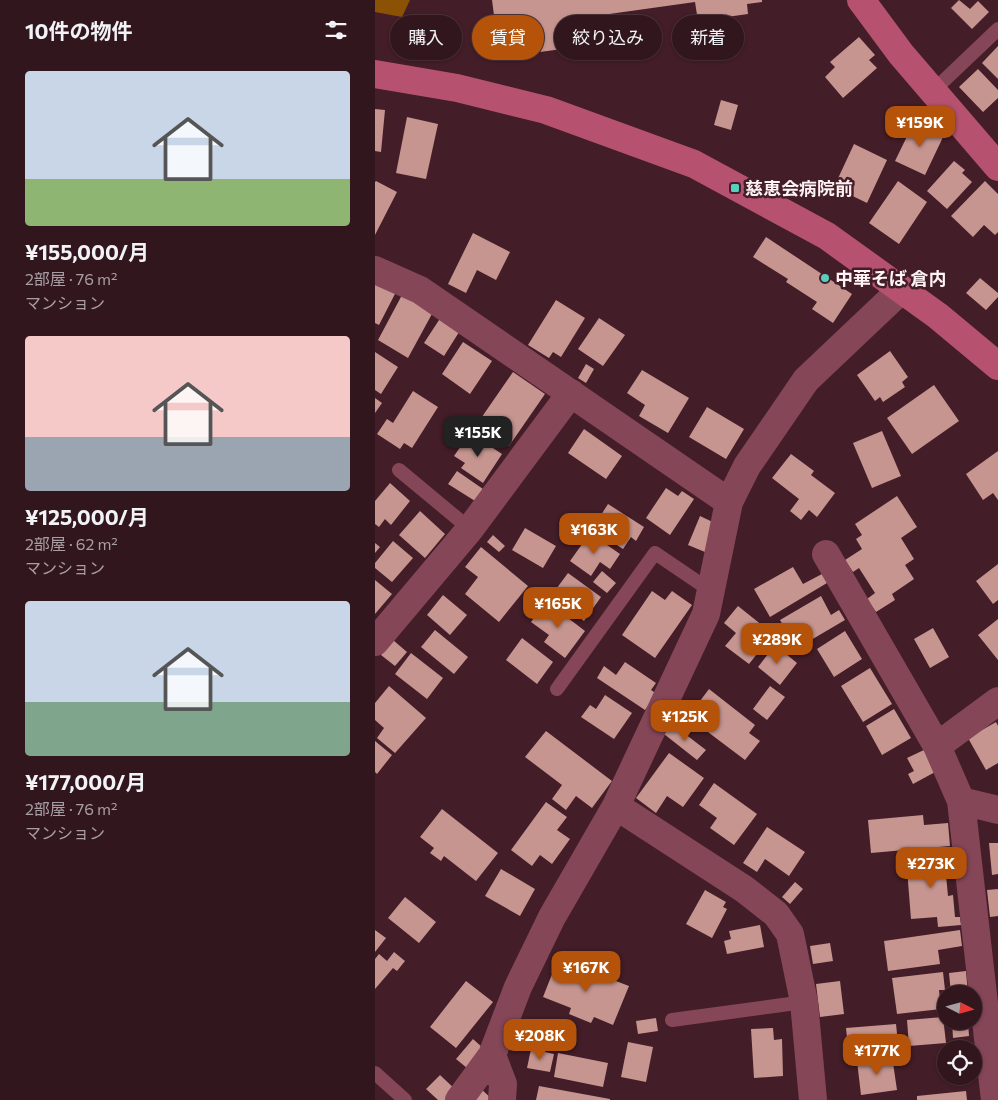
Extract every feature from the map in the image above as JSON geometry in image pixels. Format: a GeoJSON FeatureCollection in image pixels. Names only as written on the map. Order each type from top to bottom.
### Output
{"type":"FeatureCollection","features":[{"type":"Feature","properties":{"kind":"street"},"geometry":{"type":"LineString","coordinates":[[861,0],[901,54],[998,167]]}},
{"type":"Feature","properties":{"kind":"street"},"geometry":{"type":"LineString","coordinates":[[375,74],[457,88],[546,110],[695,164],[827,236],[938,316],[998,366]]}},
{"type":"Feature","properties":{"kind":"street"},"geometry":{"type":"LineString","coordinates":[[375,270],[420,290],[729,502]]}},
{"type":"Feature","properties":{"kind":"street"},"geometry":{"type":"LineString","coordinates":[[459,1100],[491,1055],[517,987],[552,917],[616,806],[705,614],[729,502],[747,466],[807,380],[902,289]]}},
{"type":"Feature","properties":{"kind":"street"},"geometry":{"type":"LineString","coordinates":[[375,642],[470,528],[571,394]]}},
{"type":"Feature","properties":{"kind":"street"},"geometry":{"type":"LineString","coordinates":[[826,554],[937,746],[961,800],[995,1100]]}},
{"type":"Feature","properties":{"kind":"street"},"geometry":{"type":"LineString","coordinates":[[937,746],[998,702]]}},
{"type":"Feature","properties":{"kind":"street"},"geometry":{"type":"LineString","coordinates":[[961,800],[998,810]]}},
{"type":"Feature","properties":{"kind":"street"},"geometry":{"type":"LineString","coordinates":[[616,806],[744,889],[776,914],[789,934],[804,1002],[813,1100]]}},
{"type":"Feature","properties":{"kind":"street"},"geometry":{"type":"LineString","coordinates":[[491,1055],[503,1084],[502,1100]]}},
{"type":"Feature","properties":{"kind":"lane"},"geometry":{"type":"LineString","coordinates":[[933,91],[998,28]]}},
{"type":"Feature","properties":{"kind":"lane"},"geometry":{"type":"LineString","coordinates":[[399,470],[470,528]]}},
{"type":"Feature","properties":{"kind":"lane"},"geometry":{"type":"LineString","coordinates":[[557,689],[655,553],[711,590]]}},
{"type":"Feature","properties":{"kind":"lane"},"geometry":{"type":"LineString","coordinates":[[672,1020],[804,1002]]}},
{"type":"Feature","properties":{"kind":"lane"},"geometry":{"type":"LineString","coordinates":[[375,1073],[405,1100]]}},
{"type":"Feature","properties":{"kind":"shaded area"},"geometry":{"type":"Polygon","coordinates":[[[375,0],[410,0],[403,15],[375,12],[375,0]]]}},
{"type":"Feature","properties":{"kind":"building"},"geometry":{"type":"Polygon","coordinates":[[[492,0],[762,0],[762,2],[747,4],[748,14],[741,15],[697,15],[695,2],[602,15],[554,15],[554,50],[544,51],[544,15],[494,15],[492,0]]]}},
{"type":"Feature","properties":{"kind":"building"},"geometry":{"type":"Polygon","coordinates":[[[959,0],[970,9],[978,1],[989,12],[972,29],[951,8],[959,0]]]}},
{"type":"Feature","properties":{"kind":"building"},"geometry":{"type":"Polygon","coordinates":[[[859,37],[875,55],[869,60],[877,68],[843,98],[825,77],[835,67],[830,62],[859,37]]]}},
{"type":"Feature","properties":{"kind":"building"},"geometry":{"type":"Polygon","coordinates":[[[998,46],[998,79],[982,63],[998,46]]]}},
{"type":"Feature","properties":{"kind":"building"},"geometry":{"type":"Polygon","coordinates":[[[978,69],[998,90],[998,98],[983,112],[959,87],[978,69]]]}},
{"type":"Feature","properties":{"kind":"building"},"geometry":{"type":"Polygon","coordinates":[[[721,100],[738,105],[731,130],[714,125],[721,100]]]}},
{"type":"Feature","properties":{"kind":"building"},"geometry":{"type":"Polygon","coordinates":[[[375,109],[385,110],[381,152],[375,151],[375,109]]]}},
{"type":"Feature","properties":{"kind":"building"},"geometry":{"type":"Polygon","coordinates":[[[407,117],[438,124],[426,179],[396,173],[407,117]]]}},
{"type":"Feature","properties":{"kind":"building"},"geometry":{"type":"Polygon","coordinates":[[[915,120],[944,135],[925,175],[895,161],[915,120]]]}},
{"type":"Feature","properties":{"kind":"building"},"geometry":{"type":"Polygon","coordinates":[[[854,144],[887,160],[867,203],[834,187],[854,144]]]}},
{"type":"Feature","properties":{"kind":"building"},"geometry":{"type":"Polygon","coordinates":[[[954,161],[965,170],[962,173],[972,182],[947,209],[927,191],[954,161]]]}},
{"type":"Feature","properties":{"kind":"building"},"geometry":{"type":"Polygon","coordinates":[[[898,181],[927,202],[899,244],[869,223],[898,181]]]}},
{"type":"Feature","properties":{"kind":"building"},"geometry":{"type":"Polygon","coordinates":[[[985,181],[998,194],[998,232],[995,235],[984,225],[973,237],[951,216],[985,181]]]}},
{"type":"Feature","properties":{"kind":"building"},"geometry":{"type":"Polygon","coordinates":[[[375,182],[397,192],[375,235],[375,182]]]}},
{"type":"Feature","properties":{"kind":"building"},"geometry":{"type":"Polygon","coordinates":[[[473,233],[510,252],[496,280],[477,270],[466,293],[448,284],[473,233]]]}},
{"type":"Feature","properties":{"kind":"building"},"geometry":{"type":"Polygon","coordinates":[[[766,237],[852,294],[833,323],[812,309],[817,302],[786,282],[788,279],[753,257],[766,237]]]}},
{"type":"Feature","properties":{"kind":"building"},"geometry":{"type":"Polygon","coordinates":[[[980,278],[998,293],[998,297],[986,310],[966,293],[980,278]]]}},
{"type":"Feature","properties":{"kind":"building"},"geometry":{"type":"Polygon","coordinates":[[[375,281],[396,292],[379,325],[375,323],[375,281]]]}},
{"type":"Feature","properties":{"kind":"building"},"geometry":{"type":"Polygon","coordinates":[[[402,295],[433,312],[408,358],[378,340],[402,295]]]}},
{"type":"Feature","properties":{"kind":"building"},"geometry":{"type":"Polygon","coordinates":[[[556,300],[585,318],[561,357],[553,352],[549,358],[528,345],[556,300]]]}},
{"type":"Feature","properties":{"kind":"building"},"geometry":{"type":"Polygon","coordinates":[[[441,317],[461,329],[444,356],[424,343],[441,317]]]}},
{"type":"Feature","properties":{"kind":"building"},"geometry":{"type":"Polygon","coordinates":[[[599,318],[625,335],[603,366],[578,349],[599,318]]]}},
{"type":"Feature","properties":{"kind":"building"},"geometry":{"type":"Polygon","coordinates":[[[463,342],[492,361],[470,394],[442,374],[463,342]]]}},
{"type":"Feature","properties":{"kind":"building"},"geometry":{"type":"Polygon","coordinates":[[[890,351],[908,377],[902,382],[905,387],[883,402],[880,397],[875,401],[857,375],[890,351]]]}},
{"type":"Feature","properties":{"kind":"building"},"geometry":{"type":"Polygon","coordinates":[[[375,352],[398,367],[381,394],[375,390],[375,352]]]}},
{"type":"Feature","properties":{"kind":"building"},"geometry":{"type":"Polygon","coordinates":[[[586,364],[594,369],[586,383],[578,378],[586,364]]]}},
{"type":"Feature","properties":{"kind":"building"},"geometry":{"type":"Polygon","coordinates":[[[642,370],[689,398],[668,433],[639,416],[645,405],[627,393],[642,370]]]}},
{"type":"Feature","properties":{"kind":"building"},"geometry":{"type":"Polygon","coordinates":[[[513,372],[545,394],[509,446],[477,424],[513,372]]]}},
{"type":"Feature","properties":{"kind":"building"},"geometry":{"type":"Polygon","coordinates":[[[934,385],[959,421],[912,454],[887,418],[934,385]]]}},
{"type":"Feature","properties":{"kind":"building"},"geometry":{"type":"Polygon","coordinates":[[[413,391],[438,407],[412,448],[404,443],[400,449],[377,434],[387,419],[393,423],[413,391]]]}},
{"type":"Feature","properties":{"kind":"building"},"geometry":{"type":"Polygon","coordinates":[[[375,398],[382,403],[375,413],[375,398]]]}},
{"type":"Feature","properties":{"kind":"building"},"geometry":{"type":"Polygon","coordinates":[[[707,407],[744,429],[726,459],[689,437],[707,407]]]}},
{"type":"Feature","properties":{"kind":"building"},"geometry":{"type":"Polygon","coordinates":[[[584,429],[622,456],[606,479],[568,453],[584,429]]]}},
{"type":"Feature","properties":{"kind":"building"},"geometry":{"type":"Polygon","coordinates":[[[882,431],[901,476],[872,488],[853,443],[882,431]]]}},
{"type":"Feature","properties":{"kind":"building"},"geometry":{"type":"Polygon","coordinates":[[[470,433],[502,454],[483,483],[461,468],[465,463],[454,456],[470,433]]]}},
{"type":"Feature","properties":{"kind":"building"},"geometry":{"type":"Polygon","coordinates":[[[998,451],[998,500],[993,493],[983,500],[966,474],[998,451]]]}},
{"type":"Feature","properties":{"kind":"building"},"geometry":{"type":"Polygon","coordinates":[[[791,454],[814,471],[811,475],[835,493],[817,517],[809,510],[801,520],[790,511],[799,499],[772,478],[791,454]]]}},
{"type":"Feature","properties":{"kind":"building"},"geometry":{"type":"Polygon","coordinates":[[[457,471],[483,489],[475,501],[448,484],[457,471]]]}},
{"type":"Feature","properties":{"kind":"building"},"geometry":{"type":"Polygon","coordinates":[[[390,483],[410,501],[391,525],[385,519],[379,527],[375,524],[375,501],[390,483]]]}},
{"type":"Feature","properties":{"kind":"building"},"geometry":{"type":"Polygon","coordinates":[[[666,488],[678,496],[682,491],[694,499],[670,535],[646,518],[666,488]]]}},
{"type":"Feature","properties":{"kind":"building"},"geometry":{"type":"Polygon","coordinates":[[[897,496],[917,527],[901,538],[914,559],[905,565],[914,579],[892,594],[895,600],[876,612],[867,599],[875,593],[859,568],[853,572],[845,560],[862,549],[856,539],[862,535],[855,524],[897,496]]]}},
{"type":"Feature","properties":{"kind":"building"},"geometry":{"type":"Polygon","coordinates":[[[608,504],[644,527],[636,541],[631,537],[623,549],[592,529],[608,504]]]}},
{"type":"Feature","properties":{"kind":"building"},"geometry":{"type":"Polygon","coordinates":[[[420,511],[445,534],[425,558],[399,535],[420,511]]]}},
{"type":"Feature","properties":{"kind":"building"},"geometry":{"type":"Polygon","coordinates":[[[700,516],[717,524],[705,552],[688,545],[700,516]]]}},
{"type":"Feature","properties":{"kind":"building"},"geometry":{"type":"Polygon","coordinates":[[[525,528],[556,546],[543,568],[512,550],[525,528]]]}},
{"type":"Feature","properties":{"kind":"building"},"geometry":{"type":"Polygon","coordinates":[[[590,533],[620,554],[610,569],[600,562],[591,576],[570,561],[590,533]]]}},
{"type":"Feature","properties":{"kind":"building"},"geometry":{"type":"Polygon","coordinates":[[[493,535],[505,546],[499,552],[487,542],[493,535]]]}},
{"type":"Feature","properties":{"kind":"building"},"geometry":{"type":"Polygon","coordinates":[[[393,541],[413,558],[392,582],[375,568],[375,563],[393,541]]]}},
{"type":"Feature","properties":{"kind":"building"},"geometry":{"type":"Polygon","coordinates":[[[375,543],[380,547],[375,553],[375,543]]]}},
{"type":"Feature","properties":{"kind":"building"},"geometry":{"type":"Polygon","coordinates":[[[481,547],[528,586],[499,622],[465,594],[478,577],[465,567],[481,547]]]}},
{"type":"Feature","properties":{"kind":"building"},"geometry":{"type":"Polygon","coordinates":[[[998,564],[998,600],[993,604],[976,581],[998,564]]]}},
{"type":"Feature","properties":{"kind":"building"},"geometry":{"type":"Polygon","coordinates":[[[793,567],[803,584],[822,574],[827,583],[770,617],[754,589],[793,567]]]}},
{"type":"Feature","properties":{"kind":"building"},"geometry":{"type":"Polygon","coordinates":[[[602,571],[616,583],[607,593],[593,582],[602,571]]]}},
{"type":"Feature","properties":{"kind":"building"},"geometry":{"type":"Polygon","coordinates":[[[568,573],[601,597],[584,621],[551,596],[568,573]]]}},
{"type":"Feature","properties":{"kind":"building"},"geometry":{"type":"Polygon","coordinates":[[[375,580],[392,594],[375,614],[375,580]]]}},
{"type":"Feature","properties":{"kind":"building"},"geometry":{"type":"Polygon","coordinates":[[[652,591],[665,600],[672,591],[692,605],[655,658],[622,635],[652,591]]]}},
{"type":"Feature","properties":{"kind":"building"},"geometry":{"type":"Polygon","coordinates":[[[443,595],[467,615],[450,635],[427,615],[443,595]]]}},
{"type":"Feature","properties":{"kind":"building"},"geometry":{"type":"Polygon","coordinates":[[[821,596],[831,615],[839,610],[845,620],[811,640],[806,631],[791,639],[780,620],[821,596]]]}},
{"type":"Feature","properties":{"kind":"building"},"geometry":{"type":"Polygon","coordinates":[[[546,601],[585,631],[565,658],[544,642],[549,635],[531,622],[546,601]]]}},
{"type":"Feature","properties":{"kind":"building"},"geometry":{"type":"Polygon","coordinates":[[[738,606],[773,634],[749,664],[725,646],[736,633],[724,623],[738,606]]]}},
{"type":"Feature","properties":{"kind":"building"},"geometry":{"type":"Polygon","coordinates":[[[998,619],[998,660],[978,635],[998,619]]]}},
{"type":"Feature","properties":{"kind":"building"},"geometry":{"type":"Polygon","coordinates":[[[933,628],[949,657],[930,668],[914,639],[933,628]]]}},
{"type":"Feature","properties":{"kind":"building"},"geometry":{"type":"Polygon","coordinates":[[[435,630],[468,657],[454,674],[421,647],[435,630]]]}},
{"type":"Feature","properties":{"kind":"building"},"geometry":{"type":"Polygon","coordinates":[[[845,631],[862,659],[834,677],[817,649],[845,631]]]}},
{"type":"Feature","properties":{"kind":"building"},"geometry":{"type":"Polygon","coordinates":[[[522,638],[553,662],[537,684],[506,660],[522,638]]]}},
{"type":"Feature","properties":{"kind":"building"},"geometry":{"type":"Polygon","coordinates":[[[393,640],[407,652],[395,666],[381,655],[393,640]]]}},
{"type":"Feature","properties":{"kind":"building"},"geometry":{"type":"Polygon","coordinates":[[[775,645],[797,663],[780,685],[758,667],[775,645]]]}},
{"type":"Feature","properties":{"kind":"building"},"geometry":{"type":"Polygon","coordinates":[[[411,653],[443,678],[427,699],[395,674],[411,653]]]}},
{"type":"Feature","properties":{"kind":"building"},"geometry":{"type":"Polygon","coordinates":[[[625,662],[656,683],[651,690],[657,694],[645,710],[597,678],[604,666],[616,675],[625,662]]]}},
{"type":"Feature","properties":{"kind":"building"},"geometry":{"type":"Polygon","coordinates":[[[870,668],[892,704],[863,722],[841,686],[870,668]]]}},
{"type":"Feature","properties":{"kind":"building"},"geometry":{"type":"Polygon","coordinates":[[[389,686],[426,718],[395,753],[377,738],[384,728],[375,720],[375,703],[389,686]]]}},
{"type":"Feature","properties":{"kind":"building"},"geometry":{"type":"Polygon","coordinates":[[[770,686],[785,697],[767,720],[753,709],[770,686]]]}},
{"type":"Feature","properties":{"kind":"building"},"geometry":{"type":"Polygon","coordinates":[[[709,689],[755,725],[749,733],[760,741],[745,760],[688,717],[709,689]]]}},
{"type":"Feature","properties":{"kind":"building"},"geometry":{"type":"Polygon","coordinates":[[[605,695],[632,713],[614,739],[581,717],[590,705],[596,709],[605,695]]]}},
{"type":"Feature","properties":{"kind":"building"},"geometry":{"type":"Polygon","coordinates":[[[894,709],[911,738],[882,755],[866,726],[894,709]]]}},
{"type":"Feature","properties":{"kind":"building"},"geometry":{"type":"Polygon","coordinates":[[[996,722],[998,726],[998,763],[986,770],[968,738],[996,722]]]}},
{"type":"Feature","properties":{"kind":"building"},"geometry":{"type":"Polygon","coordinates":[[[672,724],[706,750],[697,760],[664,734],[672,724]]]}},
{"type":"Feature","properties":{"kind":"building"},"geometry":{"type":"Polygon","coordinates":[[[546,731],[612,781],[592,808],[576,796],[566,810],[552,799],[562,785],[525,757],[546,731]]]}},
{"type":"Feature","properties":{"kind":"building"},"geometry":{"type":"Polygon","coordinates":[[[375,741],[392,755],[377,774],[375,772],[375,741]]]}},
{"type":"Feature","properties":{"kind":"building"},"geometry":{"type":"Polygon","coordinates":[[[926,749],[937,771],[913,784],[908,774],[914,771],[907,758],[926,749]]]}},
{"type":"Feature","properties":{"kind":"building"},"geometry":{"type":"Polygon","coordinates":[[[669,753],[704,778],[683,807],[667,796],[656,813],[636,798],[669,753]]]}},
{"type":"Feature","properties":{"kind":"building"},"geometry":{"type":"Polygon","coordinates":[[[714,783],[757,814],[734,845],[710,828],[717,818],[699,805],[714,783]]]}},
{"type":"Feature","properties":{"kind":"building"},"geometry":{"type":"Polygon","coordinates":[[[546,802],[567,817],[557,830],[570,839],[552,864],[540,855],[532,866],[511,850],[546,802]]]}},
{"type":"Feature","properties":{"kind":"building"},"geometry":{"type":"Polygon","coordinates":[[[442,809],[498,853],[476,881],[444,856],[441,861],[430,853],[434,848],[420,837],[442,809]]]}},
{"type":"Feature","properties":{"kind":"building"},"geometry":{"type":"Polygon","coordinates":[[[923,815],[924,825],[948,823],[950,846],[871,853],[868,820],[923,815]]]}},
{"type":"Feature","properties":{"kind":"building"},"geometry":{"type":"Polygon","coordinates":[[[767,827],[805,852],[789,876],[765,859],[757,872],[743,863],[767,827]]]}},
{"type":"Feature","properties":{"kind":"building"},"geometry":{"type":"Polygon","coordinates":[[[989,843],[998,843],[998,874],[992,875],[989,843]]]}},
{"type":"Feature","properties":{"kind":"building"},"geometry":{"type":"Polygon","coordinates":[[[953,852],[954,865],[945,865],[948,896],[953,895],[955,917],[960,917],[961,925],[938,927],[937,917],[911,919],[906,857],[953,852]]]}},
{"type":"Feature","properties":{"kind":"building"},"geometry":{"type":"Polygon","coordinates":[[[501,869],[535,889],[520,916],[485,896],[501,869]]]}},
{"type":"Feature","properties":{"kind":"building"},"geometry":{"type":"Polygon","coordinates":[[[795,882],[803,889],[790,904],[782,897],[795,882]]]}},
{"type":"Feature","properties":{"kind":"building"},"geometry":{"type":"Polygon","coordinates":[[[998,889],[998,916],[990,917],[987,890],[998,889]]]}},
{"type":"Feature","properties":{"kind":"building"},"geometry":{"type":"Polygon","coordinates":[[[705,890],[726,902],[723,907],[727,909],[712,938],[686,924],[705,890]]]}},
{"type":"Feature","properties":{"kind":"building"},"geometry":{"type":"Polygon","coordinates":[[[405,897],[436,922],[419,943],[388,918],[405,897]]]}},
{"type":"Feature","properties":{"kind":"building"},"geometry":{"type":"Polygon","coordinates":[[[760,925],[764,947],[727,954],[724,941],[731,939],[729,931],[760,925]]]}},
{"type":"Feature","properties":{"kind":"building"},"geometry":{"type":"Polygon","coordinates":[[[375,930],[386,938],[375,952],[375,930]]]}},
{"type":"Feature","properties":{"kind":"building"},"geometry":{"type":"Polygon","coordinates":[[[960,930],[962,946],[938,950],[940,964],[888,971],[884,941],[960,930]]]}},
{"type":"Feature","properties":{"kind":"building"},"geometry":{"type":"Polygon","coordinates":[[[830,943],[833,961],[813,964],[810,946],[830,943]]]}},
{"type":"Feature","properties":{"kind":"building"},"geometry":{"type":"Polygon","coordinates":[[[394,952],[405,961],[397,971],[393,968],[375,989],[375,959],[379,954],[387,961],[394,952]]]}},
{"type":"Feature","properties":{"kind":"building"},"geometry":{"type":"Polygon","coordinates":[[[558,959],[629,986],[613,1025],[594,1017],[591,1023],[569,1014],[571,1008],[543,997],[558,959]]]}},
{"type":"Feature","properties":{"kind":"building"},"geometry":{"type":"Polygon","coordinates":[[[966,971],[967,985],[950,985],[949,973],[966,971]]]}},
{"type":"Feature","properties":{"kind":"building"},"geometry":{"type":"Polygon","coordinates":[[[943,972],[944,985],[937,985],[937,1009],[897,1014],[892,978],[943,972]]]}},
{"type":"Feature","properties":{"kind":"building"},"geometry":{"type":"Polygon","coordinates":[[[466,981],[493,1002],[456,1048],[430,1027],[466,981]]]}},
{"type":"Feature","properties":{"kind":"building"},"geometry":{"type":"Polygon","coordinates":[[[840,981],[844,1014],[820,1017],[816,984],[840,981]]]}},
{"type":"Feature","properties":{"kind":"building"},"geometry":{"type":"Polygon","coordinates":[[[656,1018],[658,1031],[638,1034],[636,1021],[656,1018]]]}},
{"type":"Feature","properties":{"kind":"building"},"geometry":{"type":"Polygon","coordinates":[[[937,1018],[937,1030],[944,1030],[946,1040],[937,1040],[937,1044],[909,1046],[907,1020],[937,1018]]]}},
{"type":"Feature","properties":{"kind":"building"},"geometry":{"type":"Polygon","coordinates":[[[896,1024],[899,1053],[849,1057],[846,1028],[896,1024]]]}},
{"type":"Feature","properties":{"kind":"building"},"geometry":{"type":"Polygon","coordinates":[[[773,1028],[774,1040],[782,1039],[783,1076],[754,1078],[751,1029],[773,1028]]]}},
{"type":"Feature","properties":{"kind":"building"},"geometry":{"type":"Polygon","coordinates":[[[953,1030],[969,1030],[969,1036],[953,1038],[953,1030]]]}},
{"type":"Feature","properties":{"kind":"building"},"geometry":{"type":"Polygon","coordinates":[[[473,1039],[483,1048],[467,1068],[456,1059],[473,1039]]]}},
{"type":"Feature","properties":{"kind":"building"},"geometry":{"type":"Polygon","coordinates":[[[628,1042],[653,1047],[646,1082],[621,1077],[628,1042]]]}},
{"type":"Feature","properties":{"kind":"building"},"geometry":{"type":"Polygon","coordinates":[[[531,1049],[554,1054],[550,1072],[527,1068],[531,1049]]]}},
{"type":"Feature","properties":{"kind":"building"},"geometry":{"type":"Polygon","coordinates":[[[558,1053],[608,1063],[603,1087],[554,1077],[558,1053]]]}},
{"type":"Feature","properties":{"kind":"building"},"geometry":{"type":"Polygon","coordinates":[[[892,1056],[897,1090],[861,1095],[857,1061],[892,1056]]]}},
{"type":"Feature","properties":{"kind":"building"},"geometry":{"type":"Polygon","coordinates":[[[440,1075],[457,1091],[449,1100],[438,1100],[426,1089],[440,1075]]]}},
{"type":"Feature","properties":{"kind":"building"},"geometry":{"type":"Polygon","coordinates":[[[539,1086],[610,1099],[610,1100],[536,1100],[539,1086]]]}},
{"type":"Feature","properties":{"kind":"building"},"geometry":{"type":"Polygon","coordinates":[[[480,1088],[492,1099],[491,1100],[470,1100],[480,1088]]]}},
{"type":"Feature","properties":{"kind":"building"},"geometry":{"type":"Polygon","coordinates":[[[966,1091],[967,1100],[917,1100],[917,1096],[966,1091]]]}},
{"type":"Feature","properties":{"kind":"place","name":"慈恵会病院前"},"geometry":{"type":"Point","coordinates":[735,188]}},
{"type":"Feature","properties":{"kind":"place","name":"中華そば 倉内"},"geometry":{"type":"Point","coordinates":[825,278]}}]}
